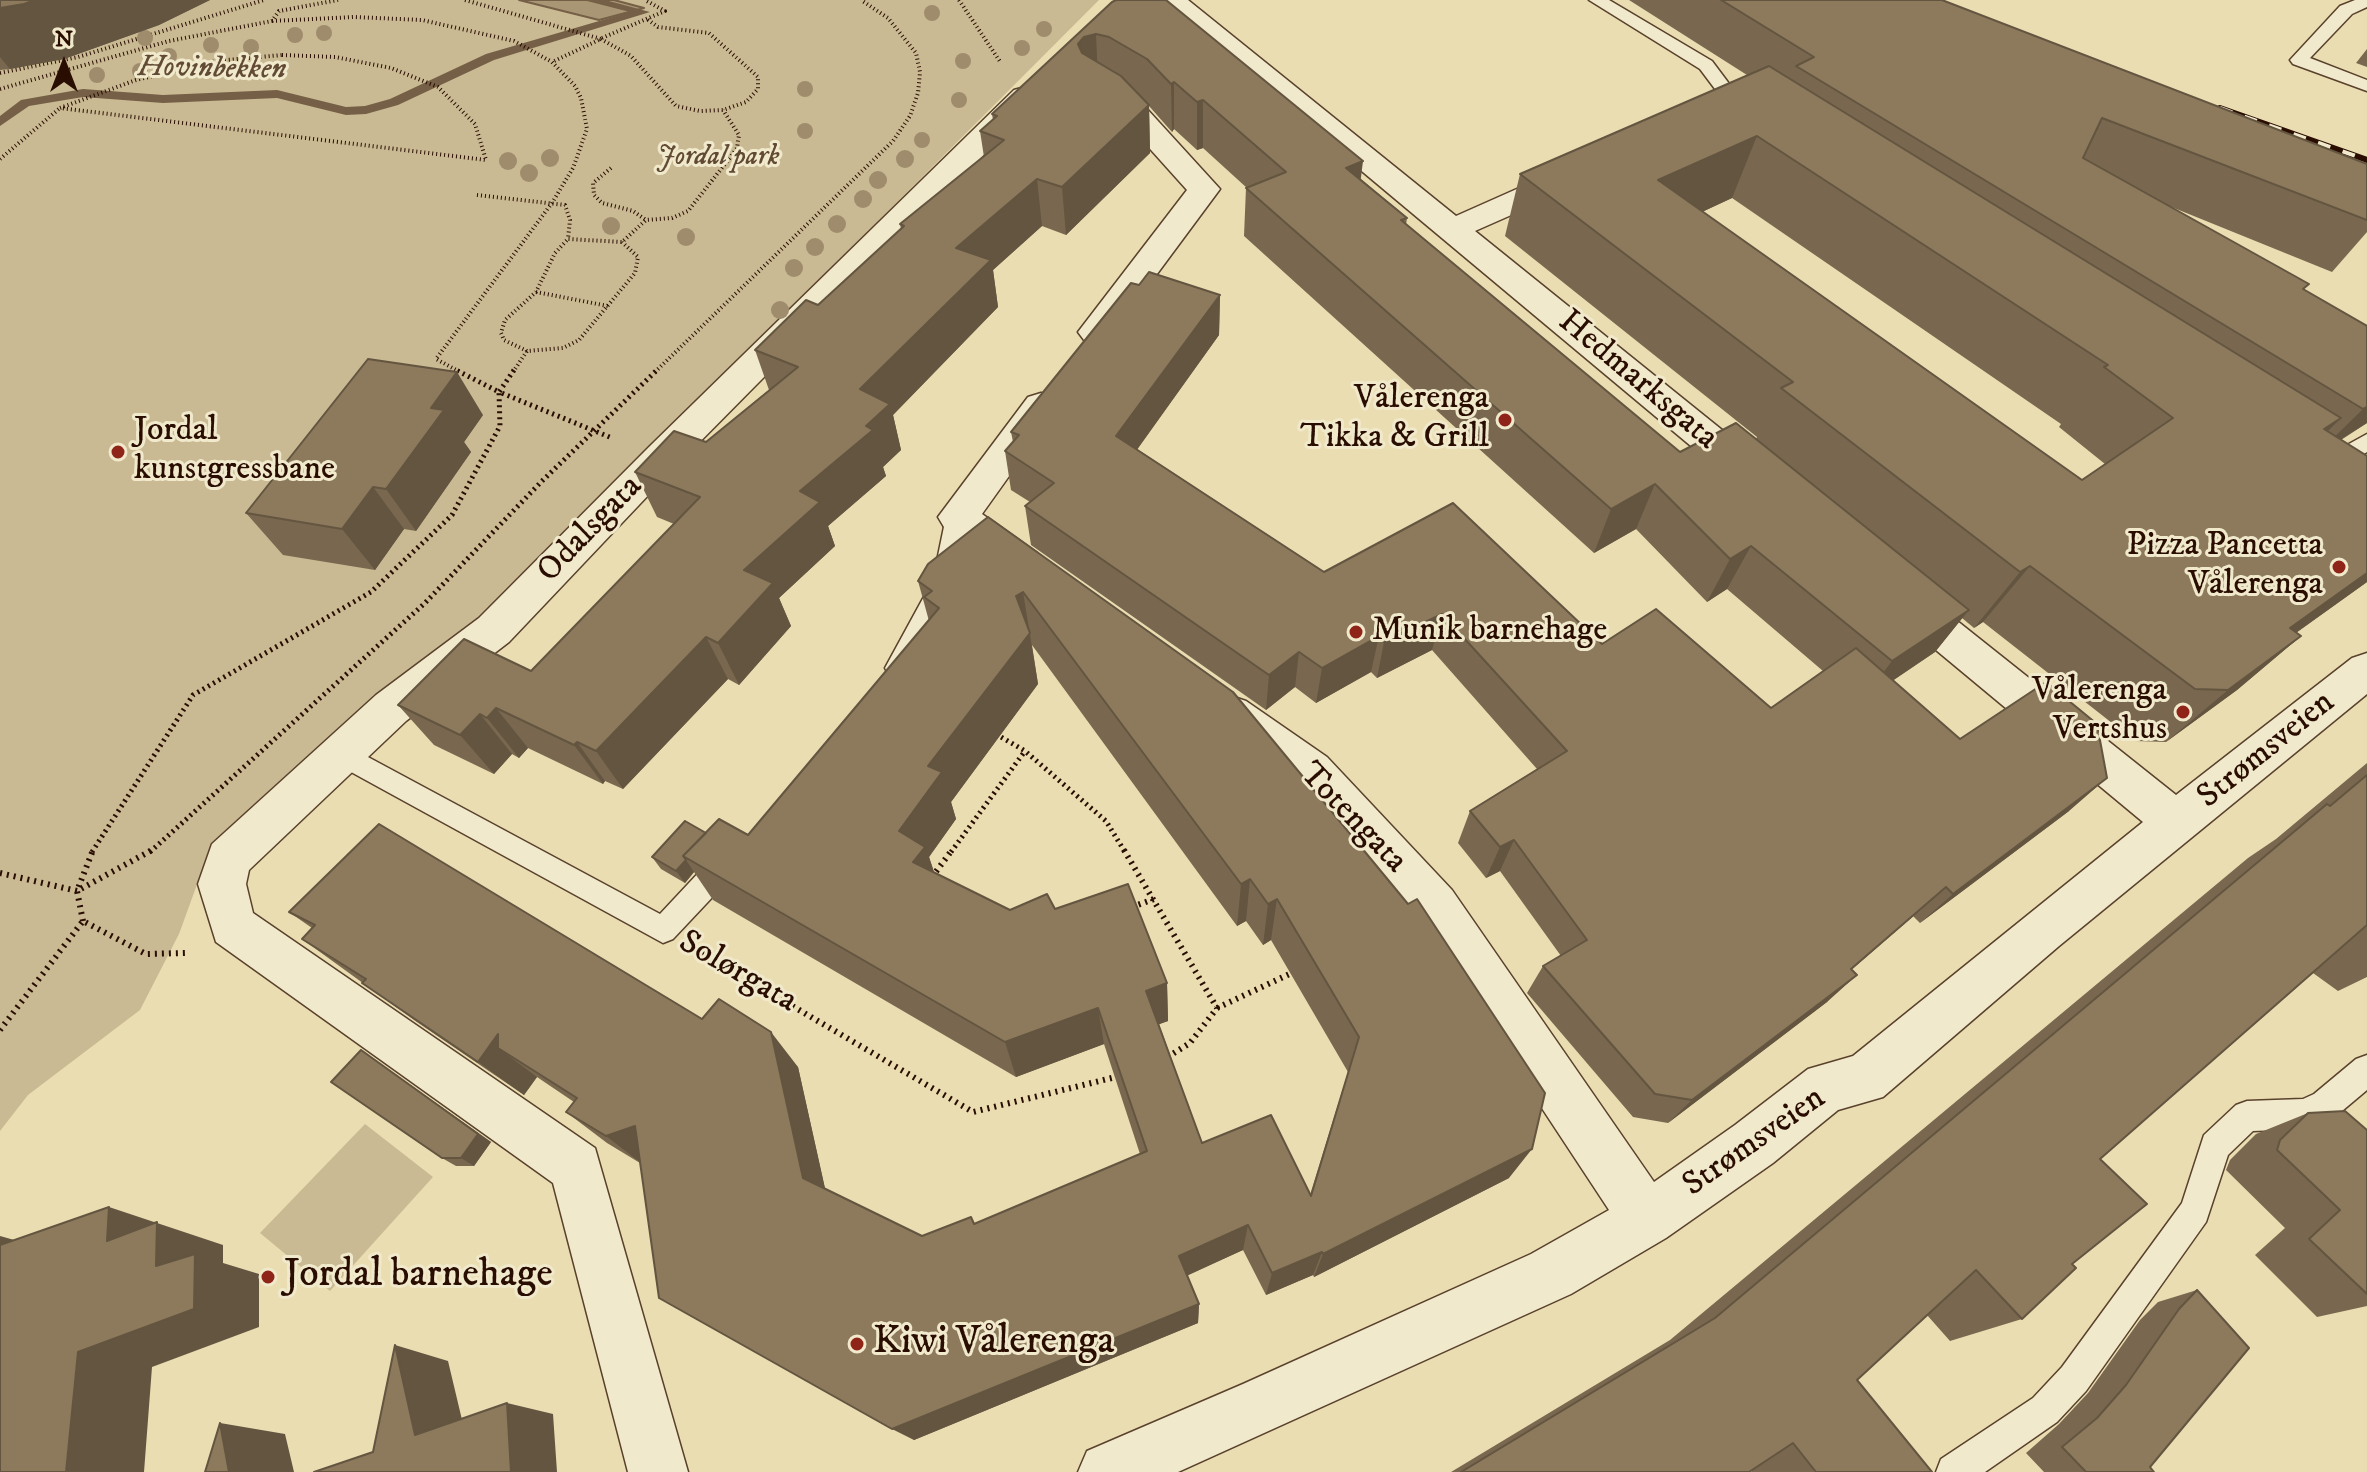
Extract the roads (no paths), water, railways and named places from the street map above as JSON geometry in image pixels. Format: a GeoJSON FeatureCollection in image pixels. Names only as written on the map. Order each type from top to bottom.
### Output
{"type":"FeatureCollection","features":[{"type":"Feature","properties":{"kind":"street","name":"Hedmarksgata"},"geometry":{"type":"LineString","coordinates":[[1171,0],[1786,504]]}},
{"type":"Feature","properties":{"kind":"street","name":"Odalsgata"},"geometry":{"type":"LineString","coordinates":[[658,1472],[576,1167],[233,926],[222,884],[229,859],[391,708],[494,630],[662,457],[1036,84]]}},
{"type":"Feature","properties":{"kind":"street"},"geometry":{"type":"LineString","coordinates":[[1058,589],[958,517],[1204,189],[1136,115],[1099,93]]}},
{"type":"Feature","properties":{"kind":"street"},"geometry":{"type":"LineString","coordinates":[[1453,229],[1589,170]]}},
{"type":"Feature","properties":{"kind":"street"},"geometry":{"type":"LineString","coordinates":[[2306,471],[2345,496]]}},
{"type":"Feature","properties":{"kind":"street"},"geometry":{"type":"LineString","coordinates":[[1871,573],[2177,823]]}},
{"type":"Feature","properties":{"kind":"street","name":"Strømsveien"},"geometry":{"type":"LineString","coordinates":[[1108,1472],[1264,1405],[1551,1274],[1647,1219],[1754,1144],[1826,1087],[1865,1079],[2042,930],[2362,683]]}},
{"type":"Feature","properties":{"kind":"street","name":"Totengata"},"geometry":{"type":"LineString","coordinates":[[1197,689],[1311,771],[1435,905],[1647,1219]]}},
{"type":"Feature","properties":{"kind":"lane"},"geometry":{"type":"LineString","coordinates":[[1597,0],[1706,65],[1735,115]]}},
{"type":"Feature","properties":{"kind":"lane"},"geometry":{"type":"LineString","coordinates":[[2367,1],[2346,10],[2299,60],[2367,86]]}},
{"type":"Feature","properties":{"kind":"lane"},"geometry":{"type":"LineString","coordinates":[[2346,10],[2367,18]]}},
{"type":"Feature","properties":{"kind":"lane"},"geometry":{"type":"LineString","coordinates":[[2306,471],[2367,442]]}},
{"type":"Feature","properties":{"kind":"lane"},"geometry":{"type":"LineString","coordinates":[[885,685],[895,673],[945,580],[958,517]]}},
{"type":"Feature","properties":{"kind":"lane","name":"Solørgata"},"geometry":{"type":"LineString","coordinates":[[340,753],[663,930],[739,849]]}},
{"type":"Feature","properties":{"kind":"lane"},"geometry":{"type":"LineString","coordinates":[[1954,1472],[2045,1410],[2074,1379],[2195,1211],[2215,1146],[2247,1116],[2303,1114],[2325,1105],[2367,1070]]}},
{"type":"Feature","properties":{"kind":"waterway","name":"Hovinbekken"},"geometry":{"type":"LineString","coordinates":[[0,122],[25,103],[83,93],[163,99],[277,94],[346,111],[366,110],[394,102],[490,57],[644,12],[589,0]]}},
{"type":"Feature","properties":{"kind":"railway"},"geometry":{"type":"LineString","coordinates":[[2220,108],[2367,160]]}},
{"type":"Feature","properties":{"kind":"place","name":"Vålerenga Tikka & Grill"},"geometry":{"type":"Point","coordinates":[1505,420]}},
{"type":"Feature","properties":{"kind":"place","name":"Jordal kunstgressbane"},"geometry":{"type":"Point","coordinates":[118,452]}},
{"type":"Feature","properties":{"kind":"place","name":"Pizza Pancetta Vålerenga"},"geometry":{"type":"Point","coordinates":[2339,567]}},
{"type":"Feature","properties":{"kind":"place","name":"Munik barnehage"},"geometry":{"type":"Point","coordinates":[1356,632]}},
{"type":"Feature","properties":{"kind":"place","name":"Vålerenga Vertshus"},"geometry":{"type":"Point","coordinates":[2183,712]}},
{"type":"Feature","properties":{"kind":"place","name":"Jordal barnehage"},"geometry":{"type":"Point","coordinates":[268,1277]}},
{"type":"Feature","properties":{"kind":"place","name":"Kiwi Vålerenga"},"geometry":{"type":"Point","coordinates":[857,1344]}},
{"type":"Feature","properties":{"kind":"park label","name":"Jordal park"},"geometry":{"type":"Point","coordinates":[718,158]}}]}
